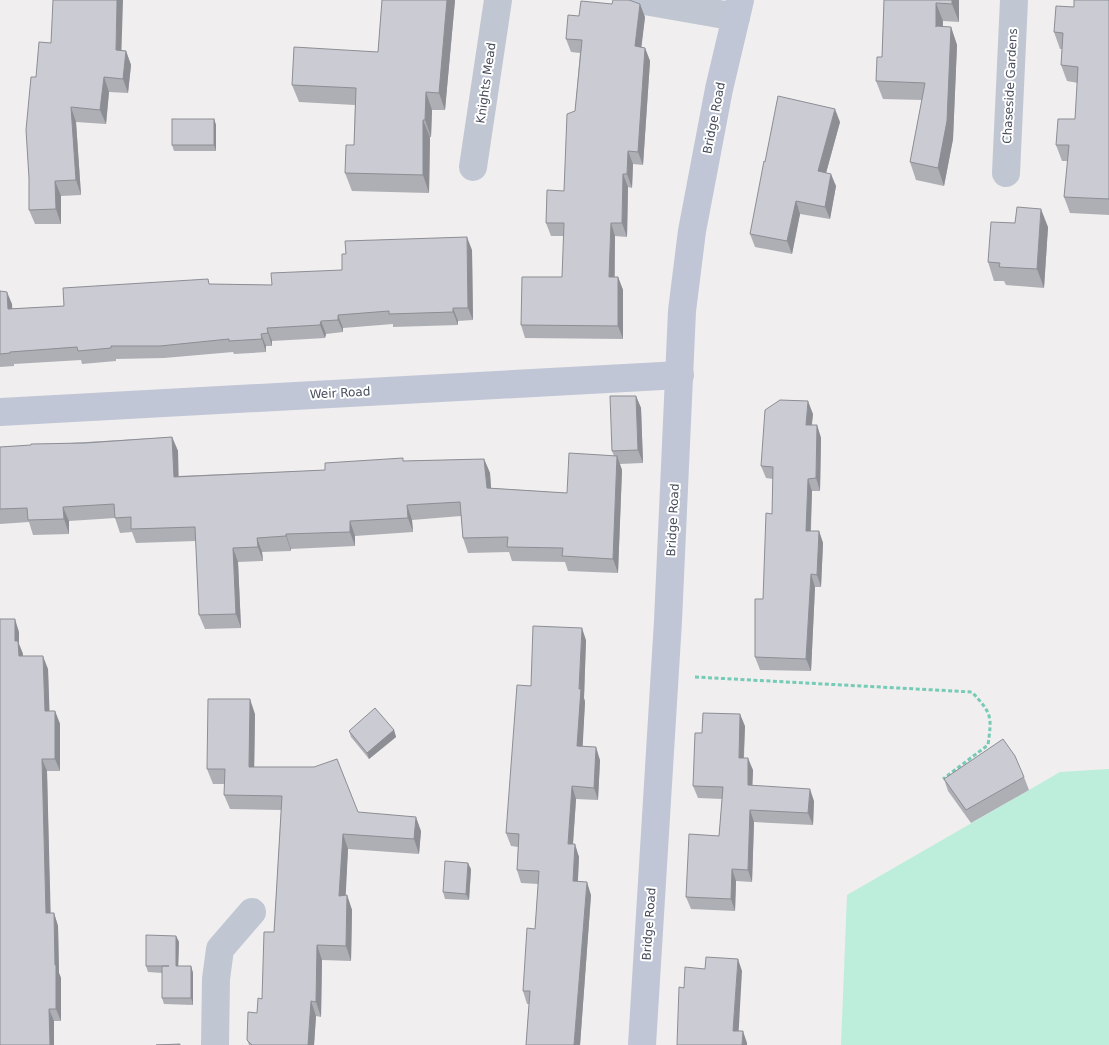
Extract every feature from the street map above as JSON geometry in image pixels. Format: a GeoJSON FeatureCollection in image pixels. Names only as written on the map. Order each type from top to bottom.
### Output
{"type":"FeatureCollection","features":[{"type":"Feature","properties":{"kind":"main road","name":"Bridge Road"},"geometry":{"type":"LineString","coordinates":[[642,1045],[664,675],[682,311],[692,230],[719,89],[738,9]]}},
{"type":"Feature","properties":{"kind":"main road","name":"Weir Road"},"geometry":{"type":"LineString","coordinates":[[0,412],[680,375]]}},
{"type":"Feature","properties":{"kind":"street","name":"Knights Mead"},"geometry":{"type":"LineString","coordinates":[[473,167],[498,0]]}},
{"type":"Feature","properties":{"kind":"street"},"geometry":{"type":"LineString","coordinates":[[639,0],[738,9]]}},
{"type":"Feature","properties":{"kind":"street","name":"Chaseside Gardens"},"geometry":{"type":"LineString","coordinates":[[1006,173],[1014,0]]}},
{"type":"Feature","properties":{"kind":"street"},"geometry":{"type":"LineString","coordinates":[[215,1045],[216,979],[220,949],[252,912]]}},
{"type":"Feature","properties":{"kind":"path"},"geometry":{"type":"LineString","coordinates":[[664,675],[972,692],[988,710],[990,728],[988,745],[943,779]]}},
{"type":"Feature","properties":{"kind":"green space"},"geometry":{"type":"Polygon","coordinates":[[[1109,769],[1109,1045],[841,1045],[847,895],[1060,772],[1109,769]]]}},
{"type":"Feature","properties":{"kind":"building"},"geometry":{"type":"Polygon","coordinates":[[[53,0],[117,0],[116,50],[126,51],[123,79],[104,77],[100,110],[71,107],[76,180],[55,181],[56,209],[29,210],[26,130],[31,77],[36,77],[39,42],[51,43],[53,0]]]}},
{"type":"Feature","properties":{"kind":"building"},"geometry":{"type":"Polygon","coordinates":[[[382,0],[447,0],[439,93],[426,92],[425,120],[423,120],[423,175],[345,173],[346,145],[354,145],[356,88],[292,85],[294,47],[378,52],[382,0]]]}},
{"type":"Feature","properties":{"kind":"building"},"geometry":{"type":"Polygon","coordinates":[[[613,0],[629,0],[640,4],[635,46],[645,48],[638,152],[628,151],[627,174],[623,174],[622,223],[611,223],[609,277],[618,277],[618,326],[521,325],[522,277],[562,277],[564,223],[546,223],[547,190],[564,191],[567,114],[575,111],[582,40],[566,39],[568,15],[579,16],[581,1],[612,4],[613,0]]]}},
{"type":"Feature","properties":{"kind":"building"},"geometry":{"type":"Polygon","coordinates":[[[884,0],[952,0],[952,4],[936,3],[936,26],[951,27],[947,121],[938,168],[910,162],[925,83],[876,81],[877,57],[882,57],[884,0]]]}},
{"type":"Feature","properties":{"kind":"building"},"geometry":{"type":"Polygon","coordinates":[[[1074,0],[1109,0],[1109,199],[1064,197],[1069,145],[1056,145],[1058,119],[1075,119],[1078,67],[1061,65],[1063,33],[1054,32],[1056,6],[1074,7],[1074,0]]]}},
{"type":"Feature","properties":{"kind":"building"},"geometry":{"type":"Polygon","coordinates":[[[778,96],[835,109],[818,171],[831,174],[825,207],[796,201],[787,241],[750,234],[778,96]]]}},
{"type":"Feature","properties":{"kind":"building"},"geometry":{"type":"Polygon","coordinates":[[[172,119],[214,119],[214,145],[172,145],[172,119]]]}},
{"type":"Feature","properties":{"kind":"building"},"geometry":{"type":"Polygon","coordinates":[[[1017,207],[1041,209],[1037,269],[999,267],[1000,263],[988,262],[991,222],[1015,223],[1017,207]]]}},
{"type":"Feature","properties":{"kind":"building"},"geometry":{"type":"Polygon","coordinates":[[[467,237],[468,308],[453,308],[453,312],[389,314],[389,311],[338,315],[338,320],[321,321],[320,325],[267,328],[268,333],[261,334],[262,339],[229,341],[229,339],[160,346],[111,346],[111,348],[78,351],[77,347],[0,354],[0,291],[7,292],[8,309],[64,306],[63,288],[208,279],[209,284],[272,285],[271,273],[342,270],[342,254],[346,254],[345,241],[467,237]]]}},
{"type":"Feature","properties":{"kind":"building"},"geometry":{"type":"Polygon","coordinates":[[[610,396],[636,396],[638,450],[612,451],[610,396]]]}},
{"type":"Feature","properties":{"kind":"building"},"geometry":{"type":"Polygon","coordinates":[[[780,400],[808,401],[806,425],[817,425],[816,478],[808,479],[806,531],[819,531],[817,575],[811,574],[806,659],[755,657],[755,599],[763,599],[766,513],[772,514],[773,467],[761,466],[765,410],[780,400]]]}},
{"type":"Feature","properties":{"kind":"building"},"geometry":{"type":"Polygon","coordinates":[[[172,437],[174,477],[325,470],[325,463],[403,458],[403,461],[484,459],[487,488],[567,493],[569,453],[617,456],[613,559],[562,556],[563,548],[507,547],[508,537],[463,538],[460,502],[407,505],[408,518],[350,521],[350,532],[286,534],[286,536],[257,538],[258,547],[233,548],[236,614],[199,615],[195,527],[131,529],[131,517],[115,518],[114,504],[63,507],[64,519],[28,520],[27,508],[0,509],[0,447],[172,437]]]}},
{"type":"Feature","properties":{"kind":"building"},"geometry":{"type":"Polygon","coordinates":[[[0,619],[15,619],[15,641],[18,641],[19,656],[43,656],[45,711],[55,711],[55,759],[42,759],[46,913],[54,913],[56,965],[56,1009],[49,1009],[50,1045],[0,1045],[0,619]]]}},
{"type":"Feature","properties":{"kind":"building"},"geometry":{"type":"Polygon","coordinates":[[[533,626],[582,628],[579,689],[581,689],[577,746],[596,747],[594,788],[572,786],[568,844],[575,844],[573,881],[587,882],[574,1045],[526,1045],[530,991],[523,991],[527,928],[535,929],[539,871],[517,870],[519,834],[506,833],[517,685],[531,686],[533,626]]]}},
{"type":"Feature","properties":{"kind":"building"},"geometry":{"type":"Polygon","coordinates":[[[208,699],[250,699],[249,767],[314,767],[337,759],[358,812],[416,817],[414,839],[343,834],[339,896],[347,895],[346,946],[317,945],[316,1002],[311,1001],[308,1045],[252,1045],[247,1040],[248,1012],[257,1013],[258,998],[262,999],[264,932],[274,932],[282,796],[224,795],[225,769],[207,769],[208,699]]]}},
{"type":"Feature","properties":{"kind":"building"},"geometry":{"type":"Polygon","coordinates":[[[375,708],[394,730],[367,753],[349,731],[375,708]]]}},
{"type":"Feature","properties":{"kind":"building"},"geometry":{"type":"Polygon","coordinates":[[[703,713],[740,714],[739,758],[748,758],[748,785],[810,789],[808,813],[750,810],[748,870],[732,869],[731,899],[686,897],[689,834],[719,836],[723,787],[693,786],[695,733],[702,733],[703,713]]]}},
{"type":"Feature","properties":{"kind":"building"},"geometry":{"type":"Polygon","coordinates":[[[1003,739],[1015,756],[1024,777],[966,810],[944,779],[1003,739]]]}},
{"type":"Feature","properties":{"kind":"building"},"geometry":{"type":"Polygon","coordinates":[[[445,861],[468,863],[466,894],[443,892],[445,861]]]}},
{"type":"Feature","properties":{"kind":"building"},"geometry":{"type":"Polygon","coordinates":[[[146,935],[176,936],[176,966],[191,966],[191,998],[162,998],[162,966],[146,966],[146,935]]]}},
{"type":"Feature","properties":{"kind":"building"},"geometry":{"type":"Polygon","coordinates":[[[706,957],[738,959],[733,1031],[743,1031],[742,1045],[677,1045],[679,987],[684,988],[685,967],[705,969],[706,957]]]}}]}
